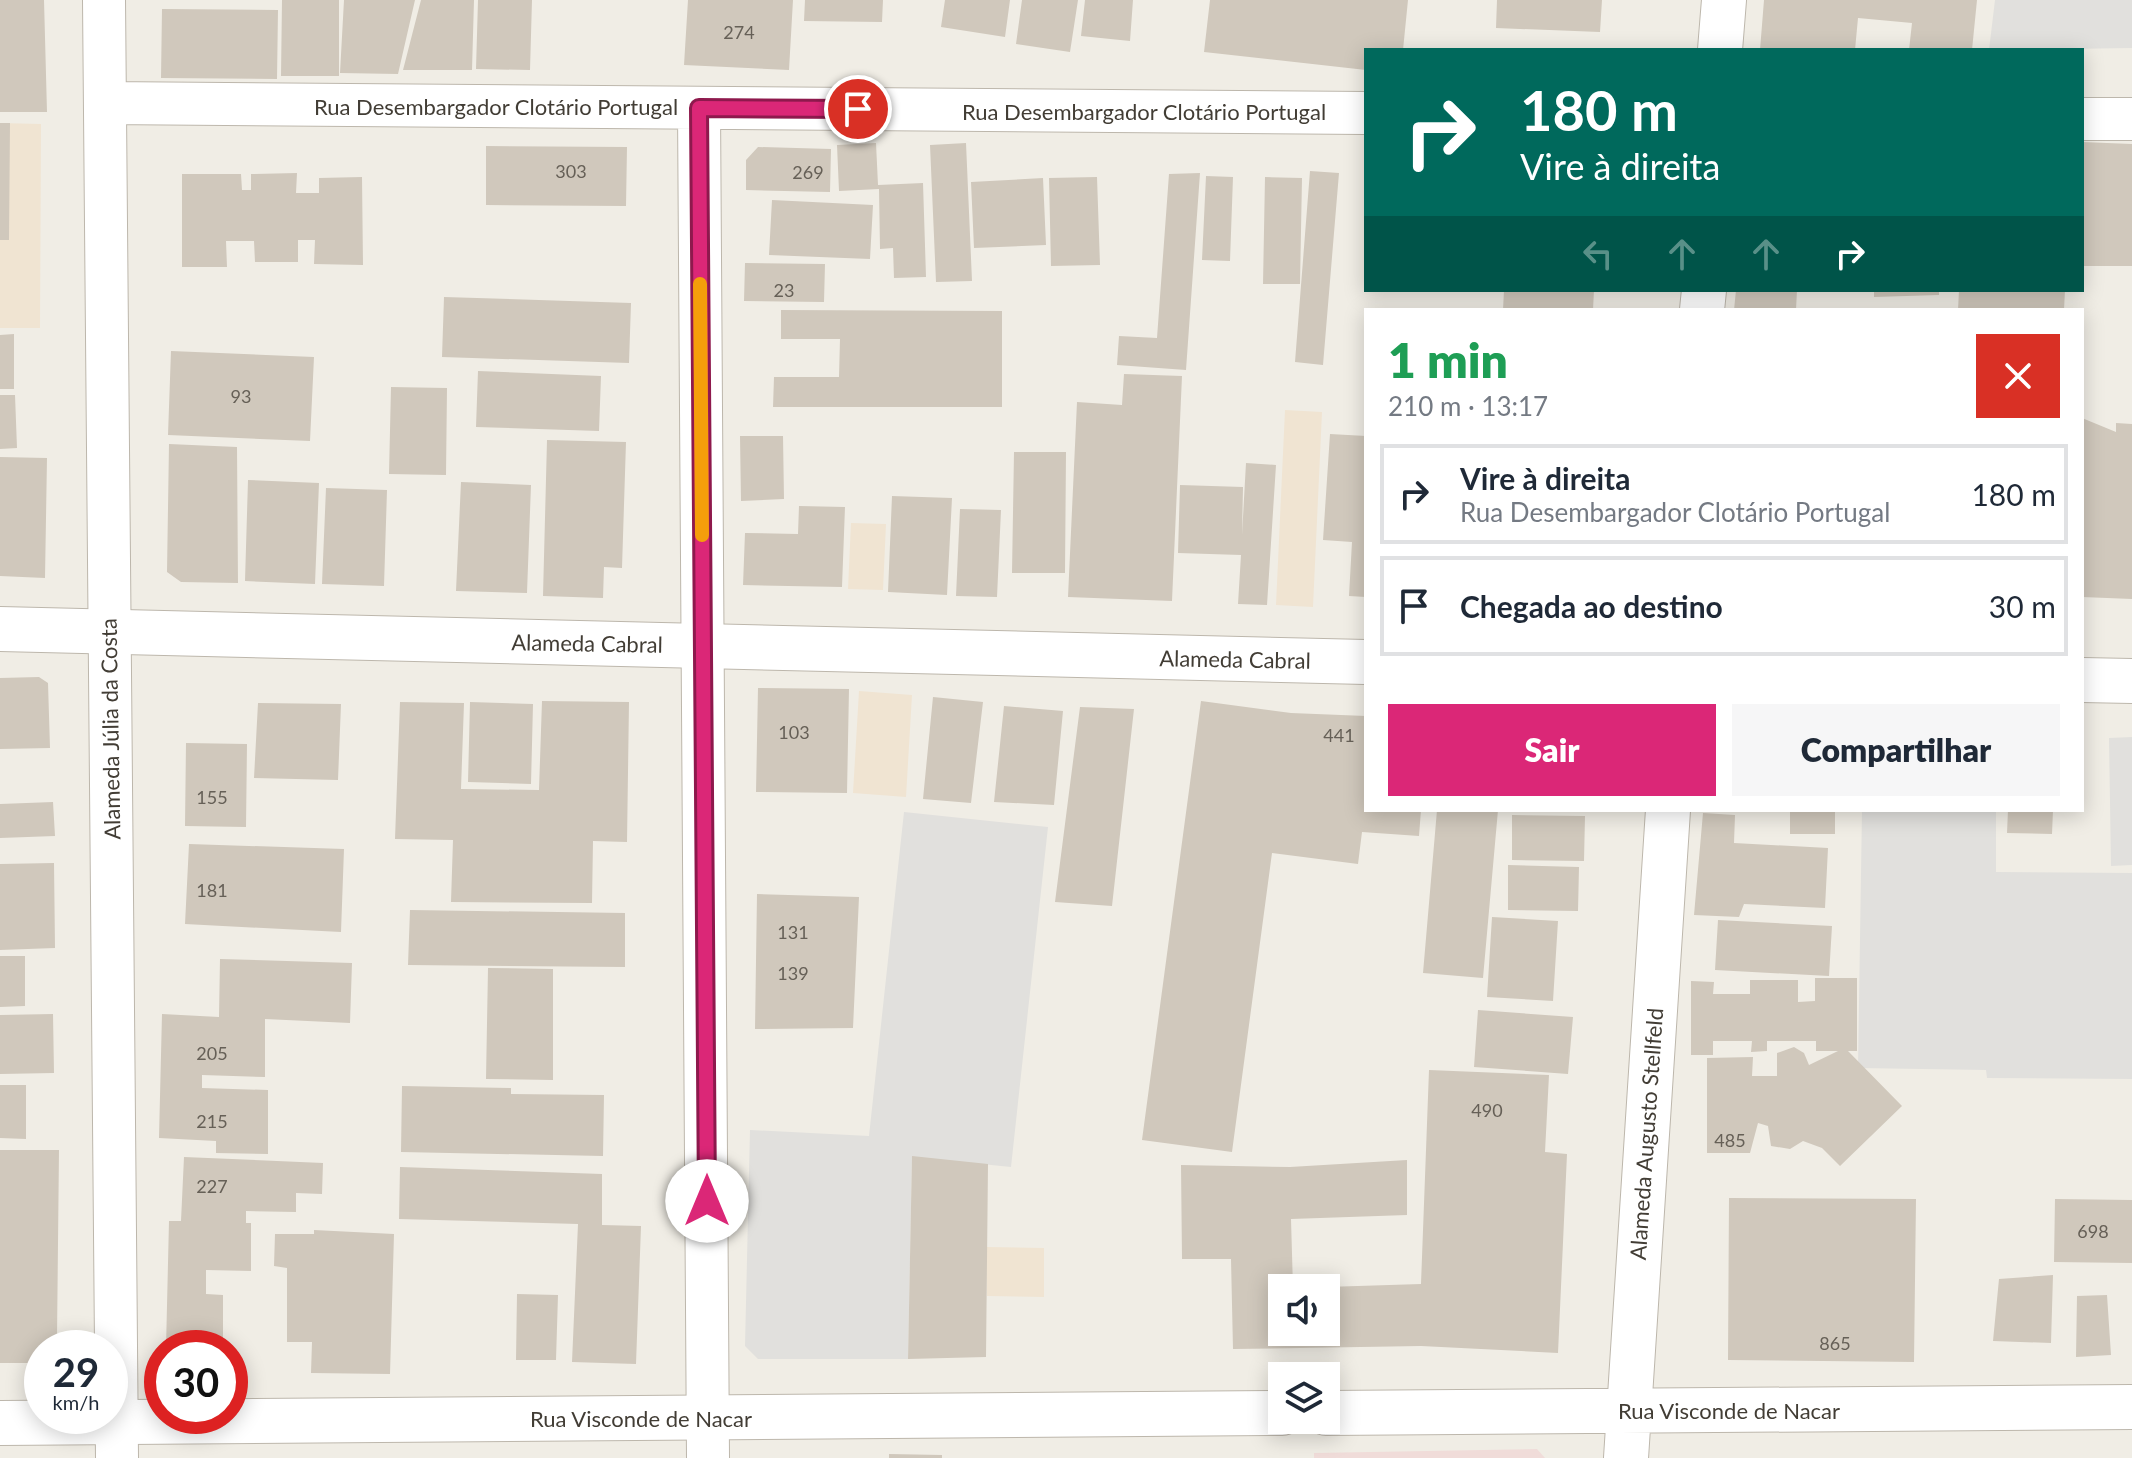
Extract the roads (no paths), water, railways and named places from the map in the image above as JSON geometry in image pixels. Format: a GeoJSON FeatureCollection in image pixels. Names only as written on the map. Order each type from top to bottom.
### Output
{"type":"FeatureCollection","features":[{"type":"Feature","properties":{"kind":"street","name":"Alameda Júlia da Costa"},"geometry":{"type":"LineString","coordinates":[[104,0],[117,1440]]}},
{"type":"Feature","properties":{"kind":"street"},"geometry":{"type":"LineString","coordinates":[[1720,48],[1724,0]]}},
{"type":"Feature","properties":{"kind":"street","name":"Rua Desembargador Clotário Portugal"},"geometry":{"type":"LineString","coordinates":[[106,103],[1364,113]]}},
{"type":"Feature","properties":{"kind":"street"},"geometry":{"type":"LineString","coordinates":[[699,108],[708,1438]]}},
{"type":"Feature","properties":{"kind":"street"},"geometry":{"type":"LineString","coordinates":[[2084,119],[2132,119]]}},
{"type":"Feature","properties":{"kind":"street","name":"Alameda Cabral"},"geometry":{"type":"LineString","coordinates":[[0,629],[1364,662]]}},
{"type":"Feature","properties":{"kind":"street"},"geometry":{"type":"LineString","coordinates":[[2084,680],[2132,681]]}},
{"type":"Feature","properties":{"kind":"street","name":"Alameda Augusto Stellfeld"},"geometry":{"type":"LineString","coordinates":[[1626,1458],[1668,812]]}},
{"type":"Feature","properties":{"kind":"street","name":"Rua Visconde de Nacar"},"geometry":{"type":"LineString","coordinates":[[1340,1413],[2132,1407]]}},
{"type":"Feature","properties":{"kind":"street","name":"Rua Visconde de Nacar"},"geometry":{"type":"LineString","coordinates":[[0,1423],[117,1440],[708,1438],[1268,1414]]}}]}
